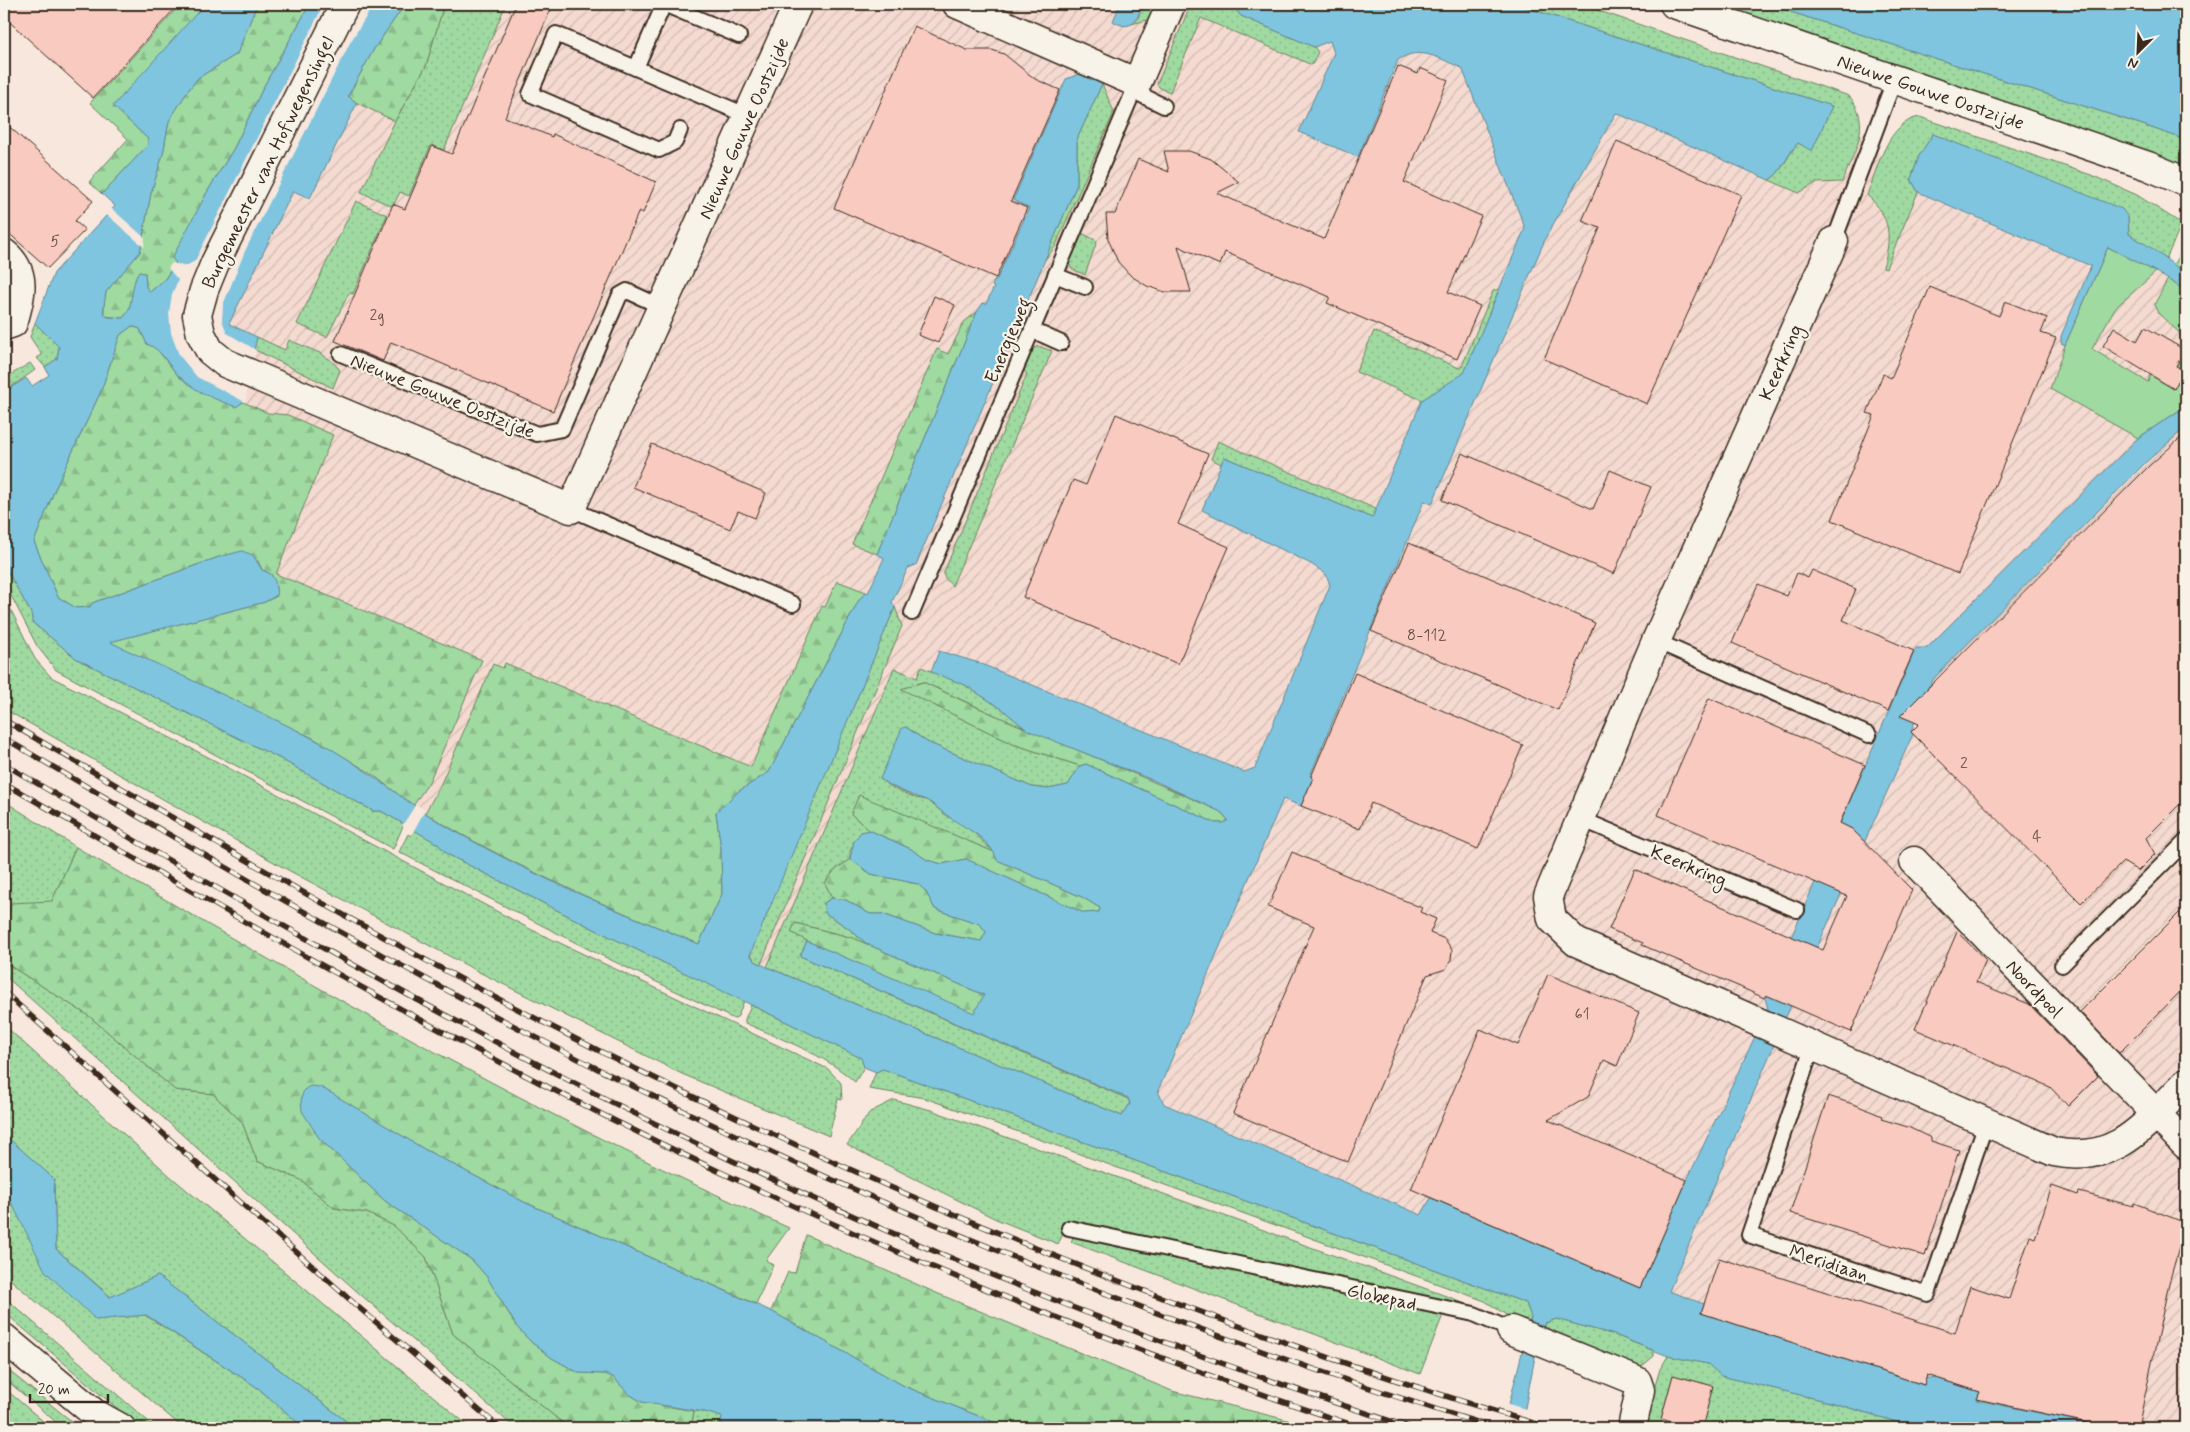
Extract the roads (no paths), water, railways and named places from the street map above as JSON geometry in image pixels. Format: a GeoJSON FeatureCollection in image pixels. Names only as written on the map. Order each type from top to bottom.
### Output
{"type":"FeatureCollection","features":[{"type":"Feature","properties":{"kind":"street","name":"Burgemeester van Hofwegensingel"},"geometry":{"type":"LineString","coordinates":[[344,4],[215,263],[197,315],[201,334],[210,351],[225,363],[571,509]]}},
{"type":"Feature","properties":{"kind":"street","name":"Nieuwe Gouwe Oostzijde"},"geometry":{"type":"LineString","coordinates":[[571,509],[798,4]]}},
{"type":"Feature","properties":{"kind":"street"},"geometry":{"type":"LineString","coordinates":[[957,4],[1135,87],[1171,4]]}},
{"type":"Feature","properties":{"kind":"street","name":"Nieuwe Gouwe Oostzijde"},"geometry":{"type":"LineString","coordinates":[[1674,4],[1896,78],[2148,166],[2186,182]]}},
{"type":"Feature","properties":{"kind":"street","name":"Keerkring"},"geometry":{"type":"LineString","coordinates":[[1813,1045],[1576,942],[1552,919],[1548,896],[1656,641],[1834,241]]}},
{"type":"Feature","properties":{"kind":"street"},"geometry":{"type":"LineString","coordinates":[[4,252],[12,259],[22,278],[21,295],[13,323],[4,326]]}},
{"type":"Feature","properties":{"kind":"street","name":"Noordpool"},"geometry":{"type":"LineString","coordinates":[[1914,861],[2186,1145]]}},
{"type":"Feature","properties":{"kind":"street"},"geometry":{"type":"LineString","coordinates":[[1813,1045],[2054,1152],[2086,1155],[2101,1153],[2116,1147],[2131,1137],[2186,1083]]}},
{"type":"Feature","properties":{"kind":"street","name":"Globepad"},"geometry":{"type":"LineString","coordinates":[[1515,1332],[1638,1381],[1640,1390],[1632,1428]]}},
{"type":"Feature","properties":{"kind":"street"},"geometry":{"type":"LineString","coordinates":[[4,1338],[99,1421],[121,1428]]}},
{"type":"Feature","properties":{"kind":"lane"},"geometry":{"type":"LineString","coordinates":[[636,68],[664,4],[739,36]]}},
{"type":"Feature","properties":{"kind":"lane"},"geometry":{"type":"LineString","coordinates":[[680,130],[675,142],[659,150],[530,94],[556,34],[748,116]]}},
{"type":"Feature","properties":{"kind":"lane","name":"Keerkring"},"geometry":{"type":"LineString","coordinates":[[1834,241],[1896,78]]}},
{"type":"Feature","properties":{"kind":"lane"},"geometry":{"type":"LineString","coordinates":[[1135,87],[1164,106]]}},
{"type":"Feature","properties":{"kind":"lane","name":"Energieweg"},"geometry":{"type":"LineString","coordinates":[[912,613],[1135,87]]}},
{"type":"Feature","properties":{"kind":"lane"},"geometry":{"type":"LineString","coordinates":[[1055,275],[1085,287]]}},
{"type":"Feature","properties":{"kind":"lane","name":"Nieuwe Gouwe Oostzijde"},"geometry":{"type":"LineString","coordinates":[[341,354],[537,434],[562,429],[620,295],[627,292],[662,307]]}},
{"type":"Feature","properties":{"kind":"lane"},"geometry":{"type":"LineString","coordinates":[[1032,330],[1061,343]]}},
{"type":"Feature","properties":{"kind":"lane"},"geometry":{"type":"LineString","coordinates":[[571,509],[793,604]]}},
{"type":"Feature","properties":{"kind":"lane"},"geometry":{"type":"LineString","coordinates":[[1656,641],[1869,735]]}},
{"type":"Feature","properties":{"kind":"lane","name":"Keerkring"},"geometry":{"type":"LineString","coordinates":[[1581,819],[1797,910]]}},
{"type":"Feature","properties":{"kind":"lane"},"geometry":{"type":"LineString","coordinates":[[2062,965],[2186,841]]}},
{"type":"Feature","properties":{"kind":"lane","name":"Meridiaan"},"geometry":{"type":"LineString","coordinates":[[1813,1045],[1749,1235],[1928,1294],[1986,1122]]}},
{"type":"Feature","properties":{"kind":"lane","name":"Globepad"},"geometry":{"type":"LineString","coordinates":[[1069,1228],[1474,1314],[1515,1332]]}},
{"type":"Feature","properties":{"kind":"water"},"geometry":{"type":"Polygon","coordinates":[[[205,4],[257,4],[237,54],[198,78],[169,121],[163,154],[151,193],[140,252],[106,292],[103,313],[108,317],[123,318],[127,313],[139,272],[145,273],[146,287],[150,292],[165,279],[176,263],[172,258],[206,194],[234,148],[265,84],[310,4],[405,4],[374,49],[348,96],[357,103],[310,198],[293,191],[229,324],[257,337],[243,402],[236,407],[206,395],[186,383],[157,350],[147,344],[140,329],[132,326],[120,335],[101,391],[55,489],[34,542],[58,597],[76,608],[90,607],[92,603],[219,557],[242,551],[253,555],[262,570],[271,574],[275,581],[277,595],[265,602],[110,642],[312,738],[350,760],[439,822],[487,849],[546,879],[699,944],[722,894],[721,849],[716,812],[739,791],[769,772],[859,600],[866,592],[868,593],[884,558],[877,554],[977,312],[983,303],[986,304],[994,287],[992,286],[995,279],[997,279],[1029,208],[1013,200],[1066,79],[1082,73],[1100,81],[1102,84],[1077,139],[1077,184],[916,565],[908,568],[892,602],[895,607],[750,955],[755,961],[767,967],[1122,1116],[1130,1104],[1128,1098],[800,956],[807,941],[974,1013],[984,995],[867,944],[848,928],[825,913],[824,903],[832,898],[846,900],[870,914],[883,914],[935,933],[981,941],[986,932],[980,924],[935,909],[926,892],[918,884],[871,874],[850,859],[854,841],[861,832],[869,830],[911,849],[927,860],[942,864],[966,859],[1084,913],[1099,912],[1100,908],[1082,897],[997,860],[988,845],[975,833],[926,800],[880,779],[902,728],[906,727],[927,742],[1032,787],[1048,789],[1068,785],[1080,766],[1086,764],[1215,823],[1224,823],[1228,820],[1221,812],[1155,781],[1027,730],[1002,709],[965,685],[931,672],[939,651],[979,663],[1244,772],[1255,768],[1330,585],[1326,574],[1311,564],[1202,510],[1224,457],[1372,518],[1422,400],[1464,373],[1525,228],[1462,68],[1430,55],[1422,54],[1406,56],[1398,60],[1358,157],[1299,132],[1334,53],[1330,41],[1314,47],[1241,16],[1231,4],[1515,4],[1832,106],[1812,151],[1798,143],[1774,177],[1769,180],[1616,113],[1546,237],[1432,504],[1424,501],[1310,776],[1313,778],[1301,806],[1283,799],[1158,1091],[1164,1104],[1421,1215],[1431,1198],[1640,1288],[1687,1180],[1768,1009],[1765,998],[1916,648],[1927,648],[2138,438],[2186,406],[2186,427],[2146,462],[1935,677],[1927,689],[1911,732],[1913,734],[1786,1017],[1669,1291],[1704,1304],[1701,1313],[1924,1385],[1926,1378],[1940,1379],[1980,1392],[1977,1400],[2111,1428],[1917,1428],[1830,1402],[1721,1376],[1708,1364],[1668,1356],[1615,1335],[1556,1319],[1545,1323],[1535,1357],[1521,1428],[1503,1428],[1531,1317],[1526,1303],[883,1069],[876,1072],[864,1067],[861,1058],[596,930],[447,854],[438,844],[381,811],[373,811],[277,757],[77,659],[33,623],[31,613],[4,565],[4,392],[26,378],[32,386],[49,375],[45,367],[57,359],[59,347],[35,323],[54,273],[115,206],[102,194],[148,145],[148,139],[113,106],[205,4]]]}},
{"type":"Feature","properties":{"kind":"water"},"geometry":{"type":"Polygon","coordinates":[[[1120,4],[1142,4],[1133,23],[1125,26],[1113,21],[1120,4]]]}},
{"type":"Feature","properties":{"kind":"water"},"geometry":{"type":"Polygon","coordinates":[[[1766,4],[2186,4],[2186,140],[2143,125],[1766,4]]]}},
{"type":"Feature","properties":{"kind":"water"},"geometry":{"type":"Polygon","coordinates":[[[1933,134],[2122,209],[2128,217],[2129,234],[2186,274],[2186,291],[2156,272],[2108,247],[2065,345],[2061,343],[2061,336],[2091,266],[1918,192],[1911,179],[1919,156],[1933,134]]]}},
{"type":"Feature","properties":{"kind":"water"},"geometry":{"type":"Polygon","coordinates":[[[310,1086],[320,1087],[333,1094],[424,1149],[524,1202],[771,1311],[904,1386],[1008,1428],[720,1428],[722,1417],[705,1412],[642,1402],[629,1394],[613,1377],[605,1374],[579,1373],[552,1358],[531,1342],[517,1327],[487,1277],[472,1260],[385,1201],[319,1138],[302,1111],[301,1099],[304,1090],[310,1086]]]}},
{"type":"Feature","properties":{"kind":"water"},"geometry":{"type":"Polygon","coordinates":[[[4,1134],[54,1179],[56,1249],[110,1297],[158,1276],[355,1428],[304,1428],[258,1388],[146,1315],[96,1320],[45,1271],[4,1187],[4,1134]]]}},
{"type":"Feature","properties":{"kind":"railway"},"geometry":{"type":"LineString","coordinates":[[4,720],[237,855],[394,943],[553,1028],[745,1121],[857,1172],[1084,1268],[1315,1353],[1432,1392],[1550,1428]]}},
{"type":"Feature","properties":{"kind":"railway"},"geometry":{"type":"LineString","coordinates":[[4,738],[226,867],[451,993],[712,1125],[821,1175],[1043,1269],[1268,1353],[1496,1428]]}},
{"type":"Feature","properties":{"kind":"railway"},"geometry":{"type":"LineString","coordinates":[[4,764],[165,858],[408,995],[573,1082],[748,1168],[934,1251],[1029,1290],[1219,1362],[1412,1428]]}},
{"type":"Feature","properties":{"kind":"railway"},"geometry":{"type":"LineString","coordinates":[[4,783],[408,1013],[645,1136],[845,1229],[1050,1315],[1153,1355],[1362,1428]]}},
{"type":"Feature","properties":{"kind":"railway"},"geometry":{"type":"LineString","coordinates":[[4,992],[357,1306],[500,1428]]}}]}
